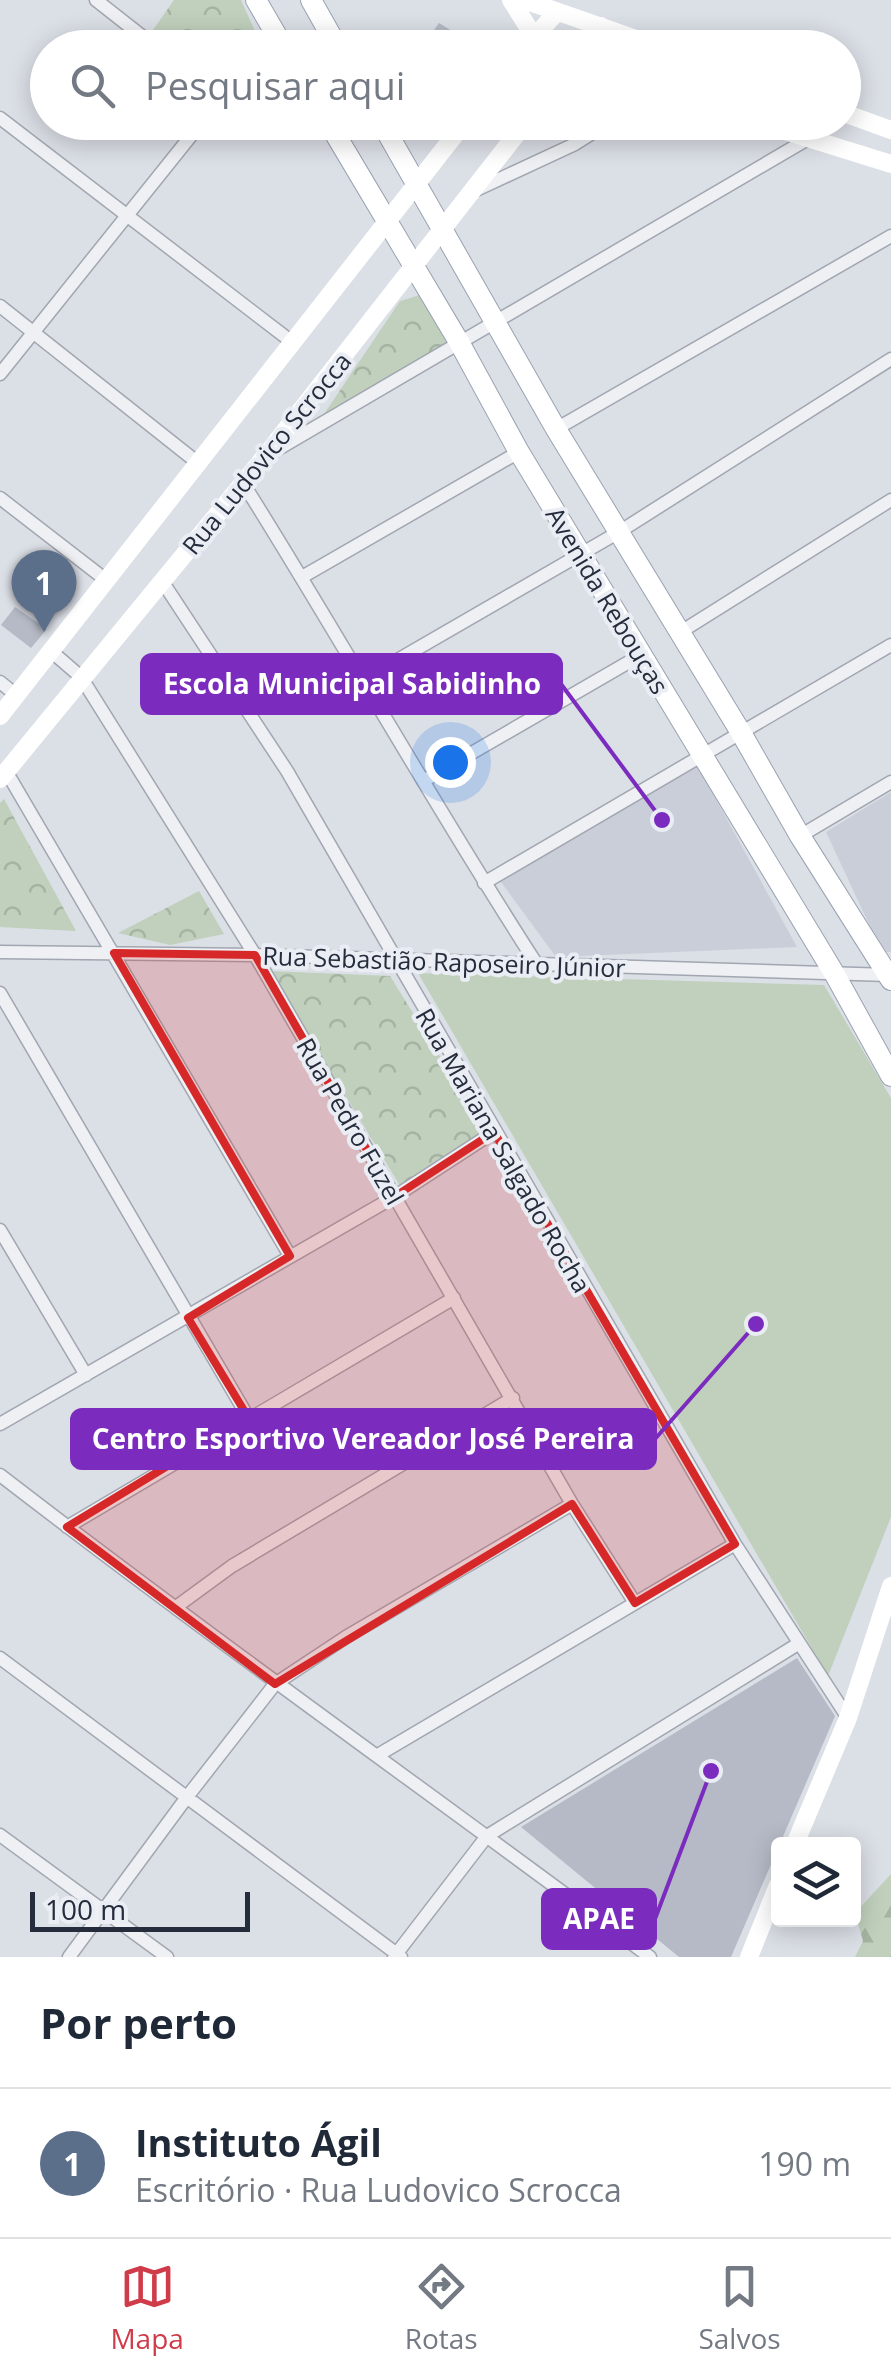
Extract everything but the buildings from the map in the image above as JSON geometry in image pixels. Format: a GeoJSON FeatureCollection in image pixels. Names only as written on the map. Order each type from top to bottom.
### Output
{"type":"FeatureCollection","features":[{"type":"Feature","properties":{"kind":"main road"},"geometry":{"type":"LineString","coordinates":[[256,0],[274,30]]}},
{"type":"Feature","properties":{"kind":"main road"},"geometry":{"type":"LineString","coordinates":[[311,0],[328,30]]}},
{"type":"Feature","properties":{"kind":"main road","name":"Avenida Rebouças"},"geometry":{"type":"LineString","coordinates":[[338,140],[459,342],[518,452],[834,972],[891,1076]]}},
{"type":"Feature","properties":{"kind":"main road","name":"Avenida Rebouças"},"geometry":{"type":"LineString","coordinates":[[391,140],[556,429],[740,730],[800,836],[890,978]]}},
{"type":"Feature","properties":{"kind":"street"},"geometry":{"type":"LineString","coordinates":[[96,0],[134,30]]}},
{"type":"Feature","properties":{"kind":"street"},"geometry":{"type":"LineString","coordinates":[[511,0],[523,30]]}},
{"type":"Feature","properties":{"kind":"street"},"geometry":{"type":"LineString","coordinates":[[524,0],[612,30]]}},
{"type":"Feature","properties":{"kind":"street"},"geometry":{"type":"LineString","coordinates":[[539,30],[557,12]]}},
{"type":"Feature","properties":{"kind":"street"},"geometry":{"type":"LineString","coordinates":[[598,30],[601,26]]}},
{"type":"Feature","properties":{"kind":"street"},"geometry":{"type":"LineString","coordinates":[[0,118],[292,342]]}},
{"type":"Feature","properties":{"kind":"street"},"geometry":{"type":"LineString","coordinates":[[861,119],[891,130]]}},
{"type":"Feature","properties":{"kind":"street"},"geometry":{"type":"LineString","coordinates":[[0,374],[188,140]]}},
{"type":"Feature","properties":{"kind":"street","name":"Rua Ludovico Scrocca"},"geometry":{"type":"LineString","coordinates":[[0,716],[451,140]]}},
{"type":"Feature","properties":{"kind":"street","name":"Rua Ludovico Scrocca"},"geometry":{"type":"LineString","coordinates":[[3,775],[266,456],[513,140]]}},
{"type":"Feature","properties":{"kind":"street"},"geometry":{"type":"LineString","coordinates":[[476,190],[580,140]]}},
{"type":"Feature","properties":{"kind":"street"},"geometry":{"type":"LineString","coordinates":[[266,456],[806,140],[891,164]]}},
{"type":"Feature","properties":{"kind":"street"},"geometry":{"type":"LineString","coordinates":[[556,429],[891,236]]}},
{"type":"Feature","properties":{"kind":"street"},"geometry":{"type":"LineString","coordinates":[[0,306],[198,463]]}},
{"type":"Feature","properties":{"kind":"street"},"geometry":{"type":"LineString","coordinates":[[363,680],[619,532],[891,360]]}},
{"type":"Feature","properties":{"kind":"street"},"geometry":{"type":"LineString","coordinates":[[302,577],[518,452]]}},
{"type":"Feature","properties":{"kind":"street"},"geometry":{"type":"LineString","coordinates":[[243,483],[536,963]]}},
{"type":"Feature","properties":{"kind":"street"},"geometry":{"type":"LineString","coordinates":[[0,498],[106,580]]}},
{"type":"Feature","properties":{"kind":"street"},"geometry":{"type":"LineString","coordinates":[[680,632],[891,500]]}},
{"type":"Feature","properties":{"kind":"street","name":"Rua Mariana Salgado Rocha"},"geometry":{"type":"LineString","coordinates":[[162,581],[286,771],[735,1544],[848,1718]]}},
{"type":"Feature","properties":{"kind":"street"},"geometry":{"type":"LineString","coordinates":[[484,883],[891,645]]}},
{"type":"Feature","properties":{"kind":"street","name":"Rua Pedro Fuzel"},"geometry":{"type":"LineString","coordinates":[[51,651],[81,676],[255,955],[572,1504],[635,1603]]}},
{"type":"Feature","properties":{"kind":"street"},"geometry":{"type":"LineString","coordinates":[[426,780],[640,655]]}},
{"type":"Feature","properties":{"kind":"street"},"geometry":{"type":"LineString","coordinates":[[0,682],[16,695]]}},
{"type":"Feature","properties":{"kind":"street"},"geometry":{"type":"LineString","coordinates":[[3,775],[114,953],[290,1256]]}},
{"type":"Feature","properties":{"kind":"street"},"geometry":{"type":"LineString","coordinates":[[800,836],[891,782]]}},
{"type":"Feature","properties":{"kind":"street","name":"Rua Sebastião Raposeiro Júnior"},"geometry":{"type":"LineString","coordinates":[[0,952],[536,963],[834,972],[890,978]]}},
{"type":"Feature","properties":{"kind":"street"},"geometry":{"type":"LineString","coordinates":[[0,993],[248,1417]]}},
{"type":"Feature","properties":{"kind":"street"},"geometry":{"type":"LineString","coordinates":[[0,1424],[394,1197],[494,1132]]}},
{"type":"Feature","properties":{"kind":"street"},"geometry":{"type":"LineString","coordinates":[[0,1230],[86,1376]]}},
{"type":"Feature","properties":{"kind":"street"},"geometry":{"type":"LineString","coordinates":[[67,1527],[454,1298]]}},
{"type":"Feature","properties":{"kind":"street"},"geometry":{"type":"LineString","coordinates":[[176,1607],[232,1566],[513,1398]]}},
{"type":"Feature","properties":{"kind":"street"},"geometry":{"type":"LineString","coordinates":[[0,1475],[275,1684],[650,1957]]}},
{"type":"Feature","properties":{"kind":"street"},"geometry":{"type":"LineString","coordinates":[[69,1957],[186,1796],[275,1684],[346,1637],[572,1504]]}},
{"type":"Feature","properties":{"kind":"street"},"geometry":{"type":"LineString","coordinates":[[378,1756],[735,1544]]}},
{"type":"Feature","properties":{"kind":"street"},"geometry":{"type":"LineString","coordinates":[[798,1837],[848,1718],[891,1586]]}},
{"type":"Feature","properties":{"kind":"street"},"geometry":{"type":"LineString","coordinates":[[0,1658],[397,1956],[487,1836],[798,1644]]}},
{"type":"Feature","properties":{"kind":"street"},"geometry":{"type":"LineString","coordinates":[[0,1834],[167,1957]]}},
{"type":"Feature","properties":{"kind":"street"},"geometry":{"type":"LineString","coordinates":[[748,1957],[771,1902]]}},
{"type":"Feature","properties":{"kind":"highlighted area"},"geometry":{"type":"Polygon","coordinates":[[[114,953],[255,955],[394,1197],[494,1132],[735,1544],[635,1603],[572,1504],[275,1684],[67,1527],[248,1417],[188,1318],[290,1256],[114,953]]]}},
{"type":"Feature","properties":{"kind":"shaded area"},"geometry":{"type":"Polygon","coordinates":[[[695,761],[797,947],[556,957],[498,878],[695,761]]]}},
{"type":"Feature","properties":{"kind":"shaded area"},"geometry":{"type":"Polygon","coordinates":[[[891,792],[891,952],[882,952],[826,832],[891,792]]]}},
{"type":"Feature","properties":{"kind":"green space"},"geometry":{"type":"Polygon","coordinates":[[[174,0],[241,0],[255,30],[153,30],[174,0]]]}},
{"type":"Feature","properties":{"kind":"green space"},"geometry":{"type":"Polygon","coordinates":[[[420,295],[447,344],[320,420],[400,301],[420,295]]]}},
{"type":"Feature","properties":{"kind":"green space"},"geometry":{"type":"Polygon","coordinates":[[[4,799],[76,931],[0,927],[0,803],[4,799]]]}},
{"type":"Feature","properties":{"kind":"green space"},"geometry":{"type":"Polygon","coordinates":[[[199,891],[224,934],[170,945],[118,933],[199,891]]]}},
{"type":"Feature","properties":{"kind":"green space"},"geometry":{"type":"Polygon","coordinates":[[[270,971],[390,976],[486,1130],[402,1189],[270,971]]]}},
{"type":"Feature","properties":{"kind":"green space"},"geometry":{"type":"Polygon","coordinates":[[[418,973],[824,985],[891,1098],[891,1517],[828,1676],[418,973]]]}},
{"type":"Feature","properties":{"kind":"green space"},"geometry":{"type":"Polygon","coordinates":[[[891,1874],[891,1957],[855,1957],[863,1941],[859,1927],[861,1906],[891,1874]]]}},
{"type":"Feature","properties":{"kind":"place","name":"Instituto Ágil"},"geometry":{"type":"Point","coordinates":[44,632]}},
{"type":"Feature","properties":{"kind":"place","name":"Escola Municipal Sabidinho"},"geometry":{"type":"Point","coordinates":[662,820]}},
{"type":"Feature","properties":{"kind":"place","name":"Centro Esportivo Vereador José Pereira"},"geometry":{"type":"Point","coordinates":[756,1324]}},
{"type":"Feature","properties":{"kind":"place","name":"APAE"},"geometry":{"type":"Point","coordinates":[711,1771]}}]}
